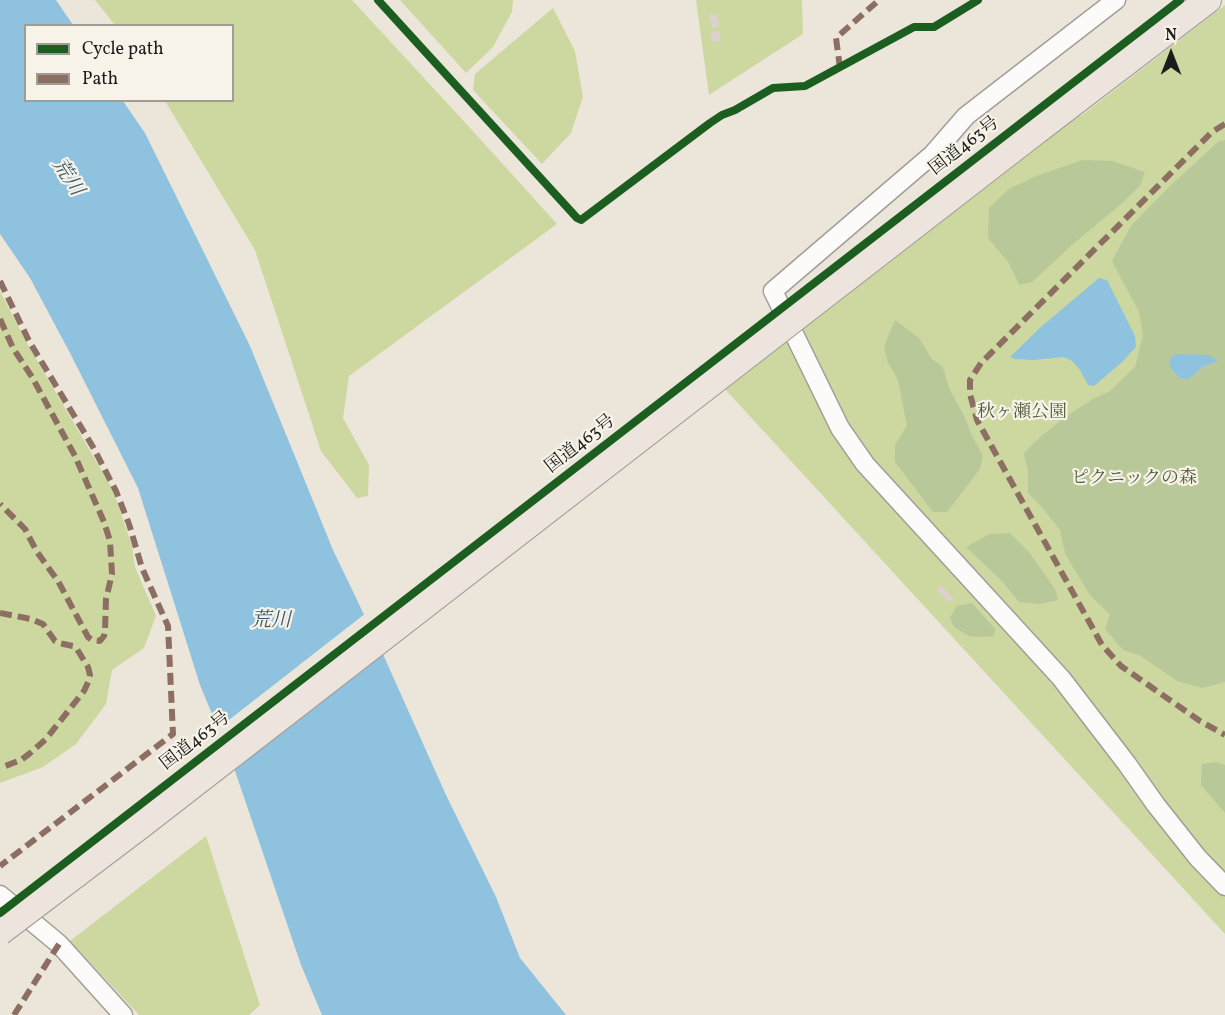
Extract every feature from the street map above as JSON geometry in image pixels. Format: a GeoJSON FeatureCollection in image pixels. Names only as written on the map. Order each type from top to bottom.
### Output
{"type":"FeatureCollection","features":[{"type":"Feature","properties":{"kind":"highway","name":"国道463号"},"geometry":{"type":"LineString","coordinates":[[0,932],[176,798],[1035,122],[1180,0]]}},
{"type":"Feature","properties":{"kind":"highway","name":"国道463号"},"geometry":{"type":"LineString","coordinates":[[0,913],[1035,122],[1208,0]]}},
{"type":"Feature","properties":{"kind":"street"},"geometry":{"type":"LineString","coordinates":[[1116,0],[966,116],[933,154],[773,291],[840,428],[865,464],[1061,678],[1127,764],[1155,805],[1198,858],[1225,885]]}},
{"type":"Feature","properties":{"kind":"street"},"geometry":{"type":"LineString","coordinates":[[0,895],[59,944],[123,1015]]}},
{"type":"Feature","properties":{"kind":"green space"},"geometry":{"type":"Polygon","coordinates":[[[95,0],[352,0],[557,224],[349,376],[343,418],[369,465],[368,496],[357,498],[321,451],[255,250],[166,102],[234,102],[234,24],[114,24],[95,0]]]}},
{"type":"Feature","properties":{"kind":"green space"},"geometry":{"type":"Polygon","coordinates":[[[400,0],[513,0],[512,12],[493,47],[466,73],[400,0]]]}},
{"type":"Feature","properties":{"kind":"green space"},"geometry":{"type":"Polygon","coordinates":[[[696,0],[802,0],[803,34],[709,95],[696,0]]]}},
{"type":"Feature","properties":{"kind":"green space","name":"秋ヶ瀬公園"},"geometry":{"type":"Polygon","coordinates":[[[1225,5],[1225,934],[724,388],[1079,114],[1081,116],[1225,5]]]}},
{"type":"Feature","properties":{"kind":"green space"},"geometry":{"type":"Polygon","coordinates":[[[553,8],[575,51],[583,97],[571,133],[542,164],[473,90],[475,74],[553,8]]]}},
{"type":"Feature","properties":{"kind":"green space","name":"ピクニックの森"},"geometry":{"type":"Polygon","coordinates":[[[1225,140],[1225,682],[1202,688],[1177,681],[1141,656],[1123,650],[1105,629],[1110,615],[1090,595],[1065,554],[1060,530],[1028,493],[1028,472],[1024,453],[1065,417],[1110,391],[1135,367],[1143,335],[1139,312],[1112,261],[1131,226],[1219,141],[1225,140]],[[1169,363],[1174,374],[1188,379],[1202,367],[1216,363],[1169,363]]]}},
{"type":"Feature","properties":{"kind":"green space"},"geometry":{"type":"Polygon","coordinates":[[[1083,160],[1112,161],[1145,172],[1140,186],[1121,204],[1032,282],[1019,285],[1009,263],[988,238],[989,208],[1009,189],[1036,176],[1083,160]]]}},
{"type":"Feature","properties":{"kind":"green space"},"geometry":{"type":"Polygon","coordinates":[[[0,291],[27,343],[113,490],[132,546],[135,567],[156,616],[144,648],[112,670],[106,704],[76,744],[43,767],[0,783],[0,291]]]}},
{"type":"Feature","properties":{"kind":"green space"},"geometry":{"type":"Polygon","coordinates":[[[895,320],[919,338],[932,359],[943,367],[949,388],[983,456],[980,469],[947,512],[933,512],[895,462],[895,445],[907,426],[898,380],[888,363],[884,346],[895,320]]]}},
{"type":"Feature","properties":{"kind":"green space"},"geometry":{"type":"Polygon","coordinates":[[[1010,533],[1029,552],[1055,589],[1058,600],[1040,604],[1019,602],[1003,582],[966,547],[990,534],[1010,533]]]}},
{"type":"Feature","properties":{"kind":"green space"},"geometry":{"type":"Polygon","coordinates":[[[972,603],[995,629],[994,636],[969,636],[954,627],[950,618],[957,606],[972,603]]]}},
{"type":"Feature","properties":{"kind":"green space"},"geometry":{"type":"Polygon","coordinates":[[[1216,762],[1225,765],[1225,813],[1201,785],[1202,764],[1216,762]]]}},
{"type":"Feature","properties":{"kind":"green space"},"geometry":{"type":"Polygon","coordinates":[[[206,836],[260,1005],[249,1015],[139,1015],[70,941],[206,836]]]}},
{"type":"Feature","properties":{"kind":"water","name":"荒川"},"geometry":{"type":"Polygon","coordinates":[[[0,0],[56,0],[72,24],[24,24],[24,102],[124,102],[145,133],[250,346],[333,550],[446,795],[496,897],[520,958],[566,1015],[322,1015],[301,965],[232,762],[200,685],[138,488],[30,278],[0,234],[0,0]]]}},
{"type":"Feature","properties":{"kind":"water"},"geometry":{"type":"Polygon","coordinates":[[[1099,278],[1107,280],[1135,336],[1136,347],[1122,362],[1094,386],[1088,385],[1080,370],[1072,361],[1064,357],[1033,360],[1010,357],[1042,326],[1099,278]]]}},
{"type":"Feature","properties":{"kind":"water"},"geometry":{"type":"Polygon","coordinates":[[[1177,354],[1210,355],[1217,362],[1202,367],[1188,379],[1180,378],[1169,364],[1171,357],[1177,354]]]}},
{"type":"Feature","properties":{"kind":"pier"},"geometry":{"type":"Polygon","coordinates":[[[366,613],[384,651],[232,769],[216,730],[366,613]]]}},
{"type":"Feature","properties":{"kind":"building"},"geometry":{"type":"Polygon","coordinates":[[[717,14],[719,27],[712,29],[709,15],[717,14]]]}},
{"type":"Feature","properties":{"kind":"building"},"geometry":{"type":"Polygon","coordinates":[[[711,31],[719,31],[721,41],[712,42],[711,31]]]}},
{"type":"Feature","properties":{"kind":"building"},"geometry":{"type":"Polygon","coordinates":[[[942,586],[954,599],[949,603],[937,590],[942,586]]]}},
{"type":"Feature","properties":{"kind":"marked path"},"geometry":{"type":"LineString","coordinates":[[840,68],[836,38],[879,0]]}},
{"type":"Feature","properties":{"kind":"marked path"},"geometry":{"type":"LineString","coordinates":[[1225,124],[1212,132],[981,363],[970,380],[970,394],[977,420],[1102,645],[1121,666],[1200,721],[1225,735]]}},
{"type":"Feature","properties":{"kind":"marked path"},"geometry":{"type":"LineString","coordinates":[[0,281],[29,341],[93,447],[116,491],[142,568],[168,626],[173,734],[0,866]]}},
{"type":"Feature","properties":{"kind":"marked path"},"geometry":{"type":"LineString","coordinates":[[0,319],[13,348],[32,377],[75,456],[110,541],[112,574],[106,599],[104,636],[100,641],[88,637],[58,581],[37,552],[25,529],[0,504]]}},
{"type":"Feature","properties":{"kind":"marked path"},"geometry":{"type":"LineString","coordinates":[[0,613],[31,619],[43,624],[55,641],[77,649],[90,675],[84,691],[46,739],[21,760],[0,768]]}},
{"type":"Feature","properties":{"kind":"marked path"},"geometry":{"type":"LineString","coordinates":[[14,1015],[59,944]]}},
{"type":"Feature","properties":{"kind":"cycle path"},"geometry":{"type":"LineString","coordinates":[[378,0],[581,220],[722,115],[773,88],[805,86],[914,27],[934,27],[978,0]]}},
{"type":"Feature","properties":{"kind":"cycle path"},"geometry":{"type":"LineString","coordinates":[[0,913],[1180,0]]}}]}
